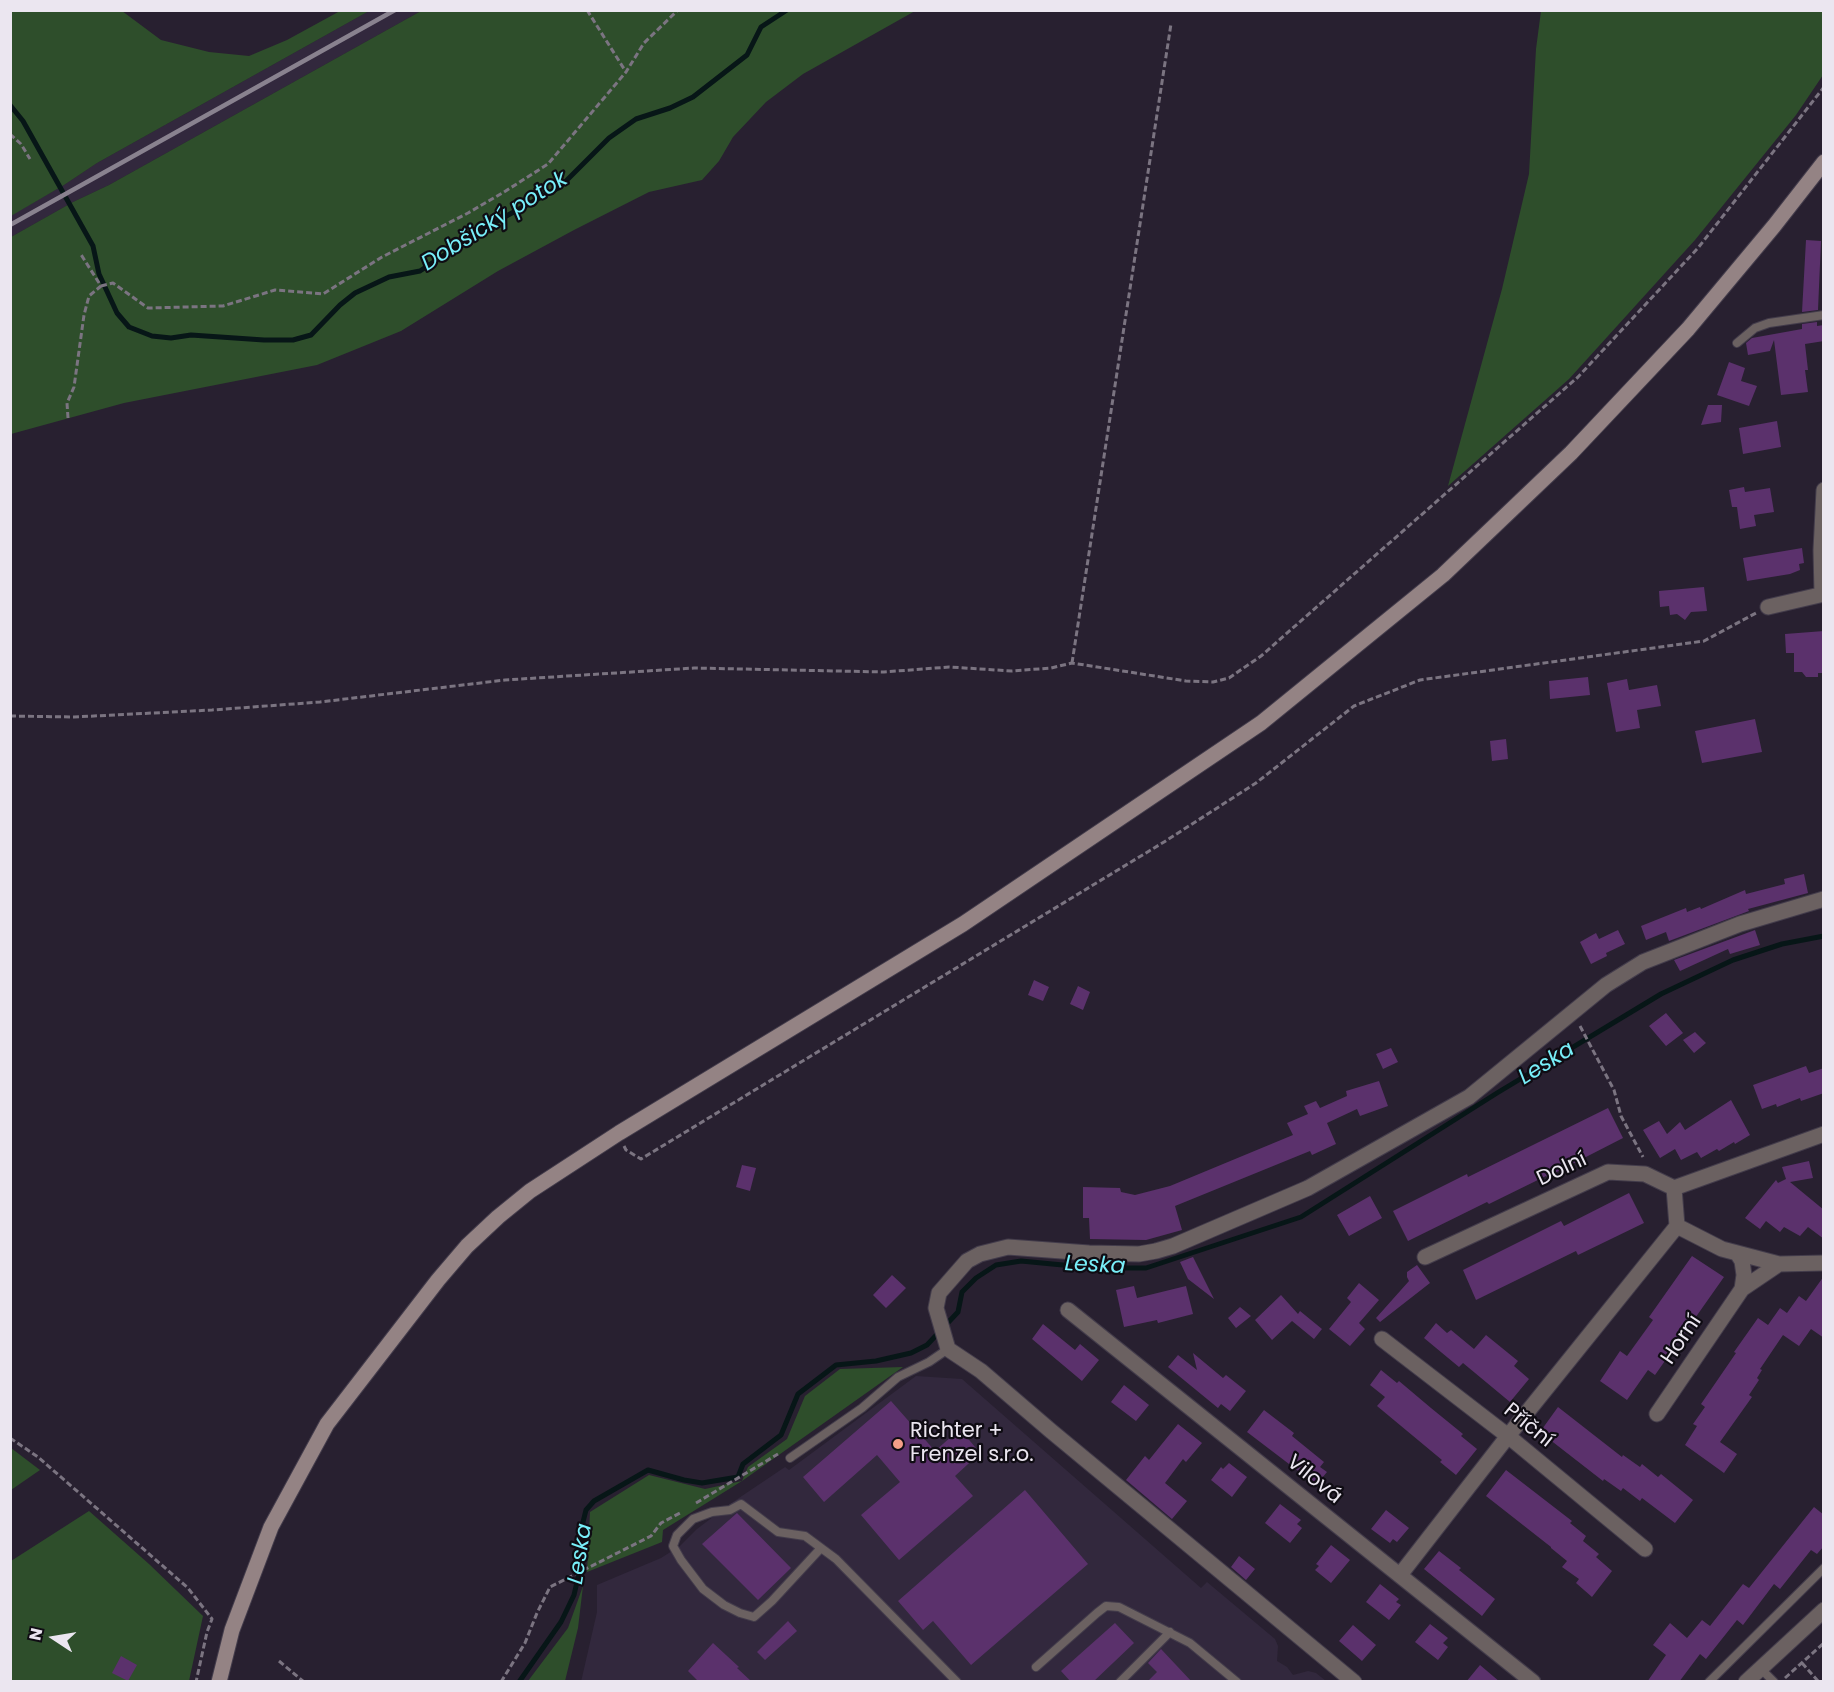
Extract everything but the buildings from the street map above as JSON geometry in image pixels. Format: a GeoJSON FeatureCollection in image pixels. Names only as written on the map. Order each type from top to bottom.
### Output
{"type":"FeatureCollection","features":[{"type":"Feature","properties":{"kind":"main road"},"geometry":{"type":"LineString","coordinates":[[219,1682],[232,1630],[271,1527],[327,1424],[430,1289],[467,1246],[530,1191],[619,1134],[963,924],[1270,715],[1443,575],[1571,453],[1688,329],[1824,162]]}},
{"type":"Feature","properties":{"kind":"street"},"geometry":{"type":"LineString","coordinates":[[1768,606],[1823,594],[1821,550],[1824,490]]}},
{"type":"Feature","properties":{"kind":"street"},"geometry":{"type":"LineString","coordinates":[[1354,1682],[947,1345],[936,1308],[939,1293],[967,1261],[980,1254],[1008,1247],[1099,1253],[1139,1254],[1156,1251],[1173,1246],[1308,1188],[1468,1097],[1606,986],[1643,962],[1740,924],[1824,899]]}},
{"type":"Feature","properties":{"kind":"street"},"geometry":{"type":"LineString","coordinates":[[1400,1575],[1508,1436],[1677,1226],[1674,1188],[1824,1134]]}},
{"type":"Feature","properties":{"kind":"street","name":"Dolní"},"geometry":{"type":"LineString","coordinates":[[1425,1257],[1608,1172],[1646,1174],[1674,1188]]}},
{"type":"Feature","properties":{"kind":"street"},"geometry":{"type":"LineString","coordinates":[[1677,1226],[1722,1250],[1779,1264],[1824,1263]]}},
{"type":"Feature","properties":{"kind":"street"},"geometry":{"type":"LineString","coordinates":[[1737,1253],[1742,1262],[1744,1275],[1742,1289]]}},
{"type":"Feature","properties":{"kind":"street","name":"Horní"},"geometry":{"type":"LineString","coordinates":[[1657,1414],[1742,1289],[1779,1264]]}},
{"type":"Feature","properties":{"kind":"street","name":"Vilová"},"geometry":{"type":"LineString","coordinates":[[1068,1310],[1533,1682]]}},
{"type":"Feature","properties":{"kind":"street","name":"Příční"},"geometry":{"type":"LineString","coordinates":[[1382,1339],[1508,1436],[1645,1549]]}},
{"type":"Feature","properties":{"kind":"street"},"geometry":{"type":"LineString","coordinates":[[1746,1682],[1824,1610]]}},
{"type":"Feature","properties":{"kind":"lane"},"geometry":{"type":"LineString","coordinates":[[1737,343],[1755,328],[1769,323],[1824,315]]}},
{"type":"Feature","properties":{"kind":"lane"},"geometry":{"type":"LineString","coordinates":[[790,1458],[862,1408],[898,1377],[929,1362],[947,1345]]}},
{"type":"Feature","properties":{"kind":"lane"},"geometry":{"type":"LineString","coordinates":[[820,1548],[772,1601],[753,1617],[724,1605],[703,1589],[673,1546],[677,1534],[693,1519],[712,1512],[730,1510],[741,1504],[778,1532],[805,1536],[836,1559],[957,1682]]}},
{"type":"Feature","properties":{"kind":"lane"},"geometry":{"type":"LineString","coordinates":[[1709,1682],[1824,1568]]}},
{"type":"Feature","properties":{"kind":"lane"},"geometry":{"type":"LineString","coordinates":[[1036,1667],[1106,1606],[1119,1607],[1190,1643],[1237,1682]]}},
{"type":"Feature","properties":{"kind":"lane"},"geometry":{"type":"LineString","coordinates":[[1120,1682],[1170,1632]]}},
{"type":"Feature","properties":{"kind":"lane"},"geometry":{"type":"LineString","coordinates":[[1760,1668],[1774,1682]]}},
{"type":"Feature","properties":{"kind":"path"},"geometry":{"type":"LineString","coordinates":[[587,10],[626,72]]}},
{"type":"Feature","properties":{"kind":"path"},"geometry":{"type":"LineString","coordinates":[[68,418],[67,403],[74,387],[84,315],[89,296],[101,285],[113,283],[148,308],[224,306],[275,290],[323,294],[382,257],[504,192],[548,164],[626,72],[644,43],[678,10]]}},
{"type":"Feature","properties":{"kind":"path"},"geometry":{"type":"LineString","coordinates":[[1072,663],[1171,24]]}},
{"type":"Feature","properties":{"kind":"path"},"geometry":{"type":"LineString","coordinates":[[10,716],[74,717],[244,708],[320,702],[505,680],[694,668],[884,672],[949,667],[1012,671],[1051,668],[1072,663],[1186,681],[1213,682],[1229,678],[1261,656],[1578,377],[1698,248],[1824,87]]}},
{"type":"Feature","properties":{"kind":"path"},"geometry":{"type":"LineString","coordinates":[[10,134],[14,135],[30,159]]}},
{"type":"Feature","properties":{"kind":"path"},"geometry":{"type":"LineString","coordinates":[[80,253],[101,285]]}},
{"type":"Feature","properties":{"kind":"path"},"geometry":{"type":"LineString","coordinates":[[619,1134],[626,1150],[641,1159],[1164,842],[1256,783],[1354,706],[1420,680],[1704,641],[1768,606]]}},
{"type":"Feature","properties":{"kind":"path"},"geometry":{"type":"LineString","coordinates":[[1581,1029],[1614,1090],[1621,1116],[1644,1159],[1646,1174]]}},
{"type":"Feature","properties":{"kind":"path"},"geometry":{"type":"LineString","coordinates":[[10,1438],[38,1457],[188,1588],[212,1619],[196,1682]]}},
{"type":"Feature","properties":{"kind":"path"},"geometry":{"type":"LineString","coordinates":[[501,1682],[525,1643],[550,1587],[651,1536],[661,1523],[779,1453],[790,1458]]}},
{"type":"Feature","properties":{"kind":"path"},"geometry":{"type":"LineString","coordinates":[[1781,1682],[1824,1643]]}},
{"type":"Feature","properties":{"kind":"path"},"geometry":{"type":"LineString","coordinates":[[279,1661],[304,1682]]}},
{"type":"Feature","properties":{"kind":"path"},"geometry":{"type":"LineString","coordinates":[[1802,1663],[1819,1682]]}},
{"type":"Feature","properties":{"kind":"shaded area"},"geometry":{"type":"Polygon","coordinates":[[[369,11],[421,11],[11,237],[10,216],[97,163],[369,11]]]}},
{"type":"Feature","properties":{"kind":"shaded area"},"geometry":{"type":"Polygon","coordinates":[[[916,1376],[962,1379],[1201,1588],[1207,1582],[1275,1639],[1278,1646],[1277,1661],[1287,1667],[1293,1675],[1308,1671],[1316,1673],[1326,1681],[581,1682],[597,1612],[597,1585],[661,1558],[680,1546],[697,1529],[730,1504],[785,1467],[789,1470],[916,1376]]]}},
{"type":"Feature","properties":{"kind":"green space"},"geometry":{"type":"Polygon","coordinates":[[[10,11],[122,11],[161,40],[209,52],[249,56],[287,40],[340,11],[369,11],[97,163],[11,216],[10,11]]]}},
{"type":"Feature","properties":{"kind":"green space"},"geometry":{"type":"Polygon","coordinates":[[[421,11],[915,11],[803,74],[766,102],[733,137],[719,161],[702,180],[649,192],[498,271],[401,331],[317,365],[124,403],[11,434],[11,237],[421,11]]]}},
{"type":"Feature","properties":{"kind":"green space"},"geometry":{"type":"Polygon","coordinates":[[[1541,11],[1823,11],[1823,75],[1796,115],[1695,240],[1569,379],[1448,486],[1502,289],[1529,174],[1536,49],[1541,11]]]}},
{"type":"Feature","properties":{"kind":"green space"},"geometry":{"type":"Polygon","coordinates":[[[903,1367],[742,1481],[748,1467],[787,1439],[805,1396],[840,1369],[903,1367]]]}},
{"type":"Feature","properties":{"kind":"green space"},"geometry":{"type":"Polygon","coordinates":[[[11,1448],[40,1470],[11,1490],[11,1448]]]}},
{"type":"Feature","properties":{"kind":"green space"},"geometry":{"type":"Polygon","coordinates":[[[649,1475],[705,1489],[742,1481],[663,1530],[662,1542],[587,1572],[590,1512],[649,1475]]]}},
{"type":"Feature","properties":{"kind":"green space"},"geometry":{"type":"Polygon","coordinates":[[[89,1511],[203,1616],[189,1681],[11,1682],[11,1561],[89,1511]]]}},
{"type":"Feature","properties":{"kind":"green space"},"geometry":{"type":"Polygon","coordinates":[[[583,1586],[578,1628],[565,1681],[528,1681],[568,1628],[583,1586]]]}},
{"type":"Feature","properties":{"kind":"waterway","name":"Dobšický potok"},"geometry":{"type":"LineString","coordinates":[[10,105],[23,121],[93,246],[99,274],[117,313],[129,327],[152,336],[171,338],[191,335],[293,340],[311,335],[355,293],[389,277],[420,271],[486,227],[560,187],[609,138],[636,119],[670,108],[693,97],[747,55],[761,27],[787,10]]}},
{"type":"Feature","properties":{"kind":"waterway","name":"Leska"},"geometry":{"type":"LineString","coordinates":[[519,1682],[561,1622],[574,1595],[583,1556],[583,1522],[586,1510],[594,1501],[648,1470],[702,1483],[738,1477],[743,1464],[781,1435],[798,1394],[836,1365],[876,1361],[911,1353],[927,1345],[958,1312],[962,1292],[976,1278],[996,1265],[1021,1261],[1094,1268],[1146,1268],[1301,1217],[1497,1093],[1661,994],[1733,960],[1782,944],[1824,936]]}},
{"type":"Feature","properties":{"kind":"railway"},"geometry":{"type":"LineString","coordinates":[[10,225],[395,10]]}},
{"type":"Feature","properties":{"kind":"place","name":"Richter + Frenzel s.r.o."},"geometry":{"type":"Point","coordinates":[898,1444]}}]}
